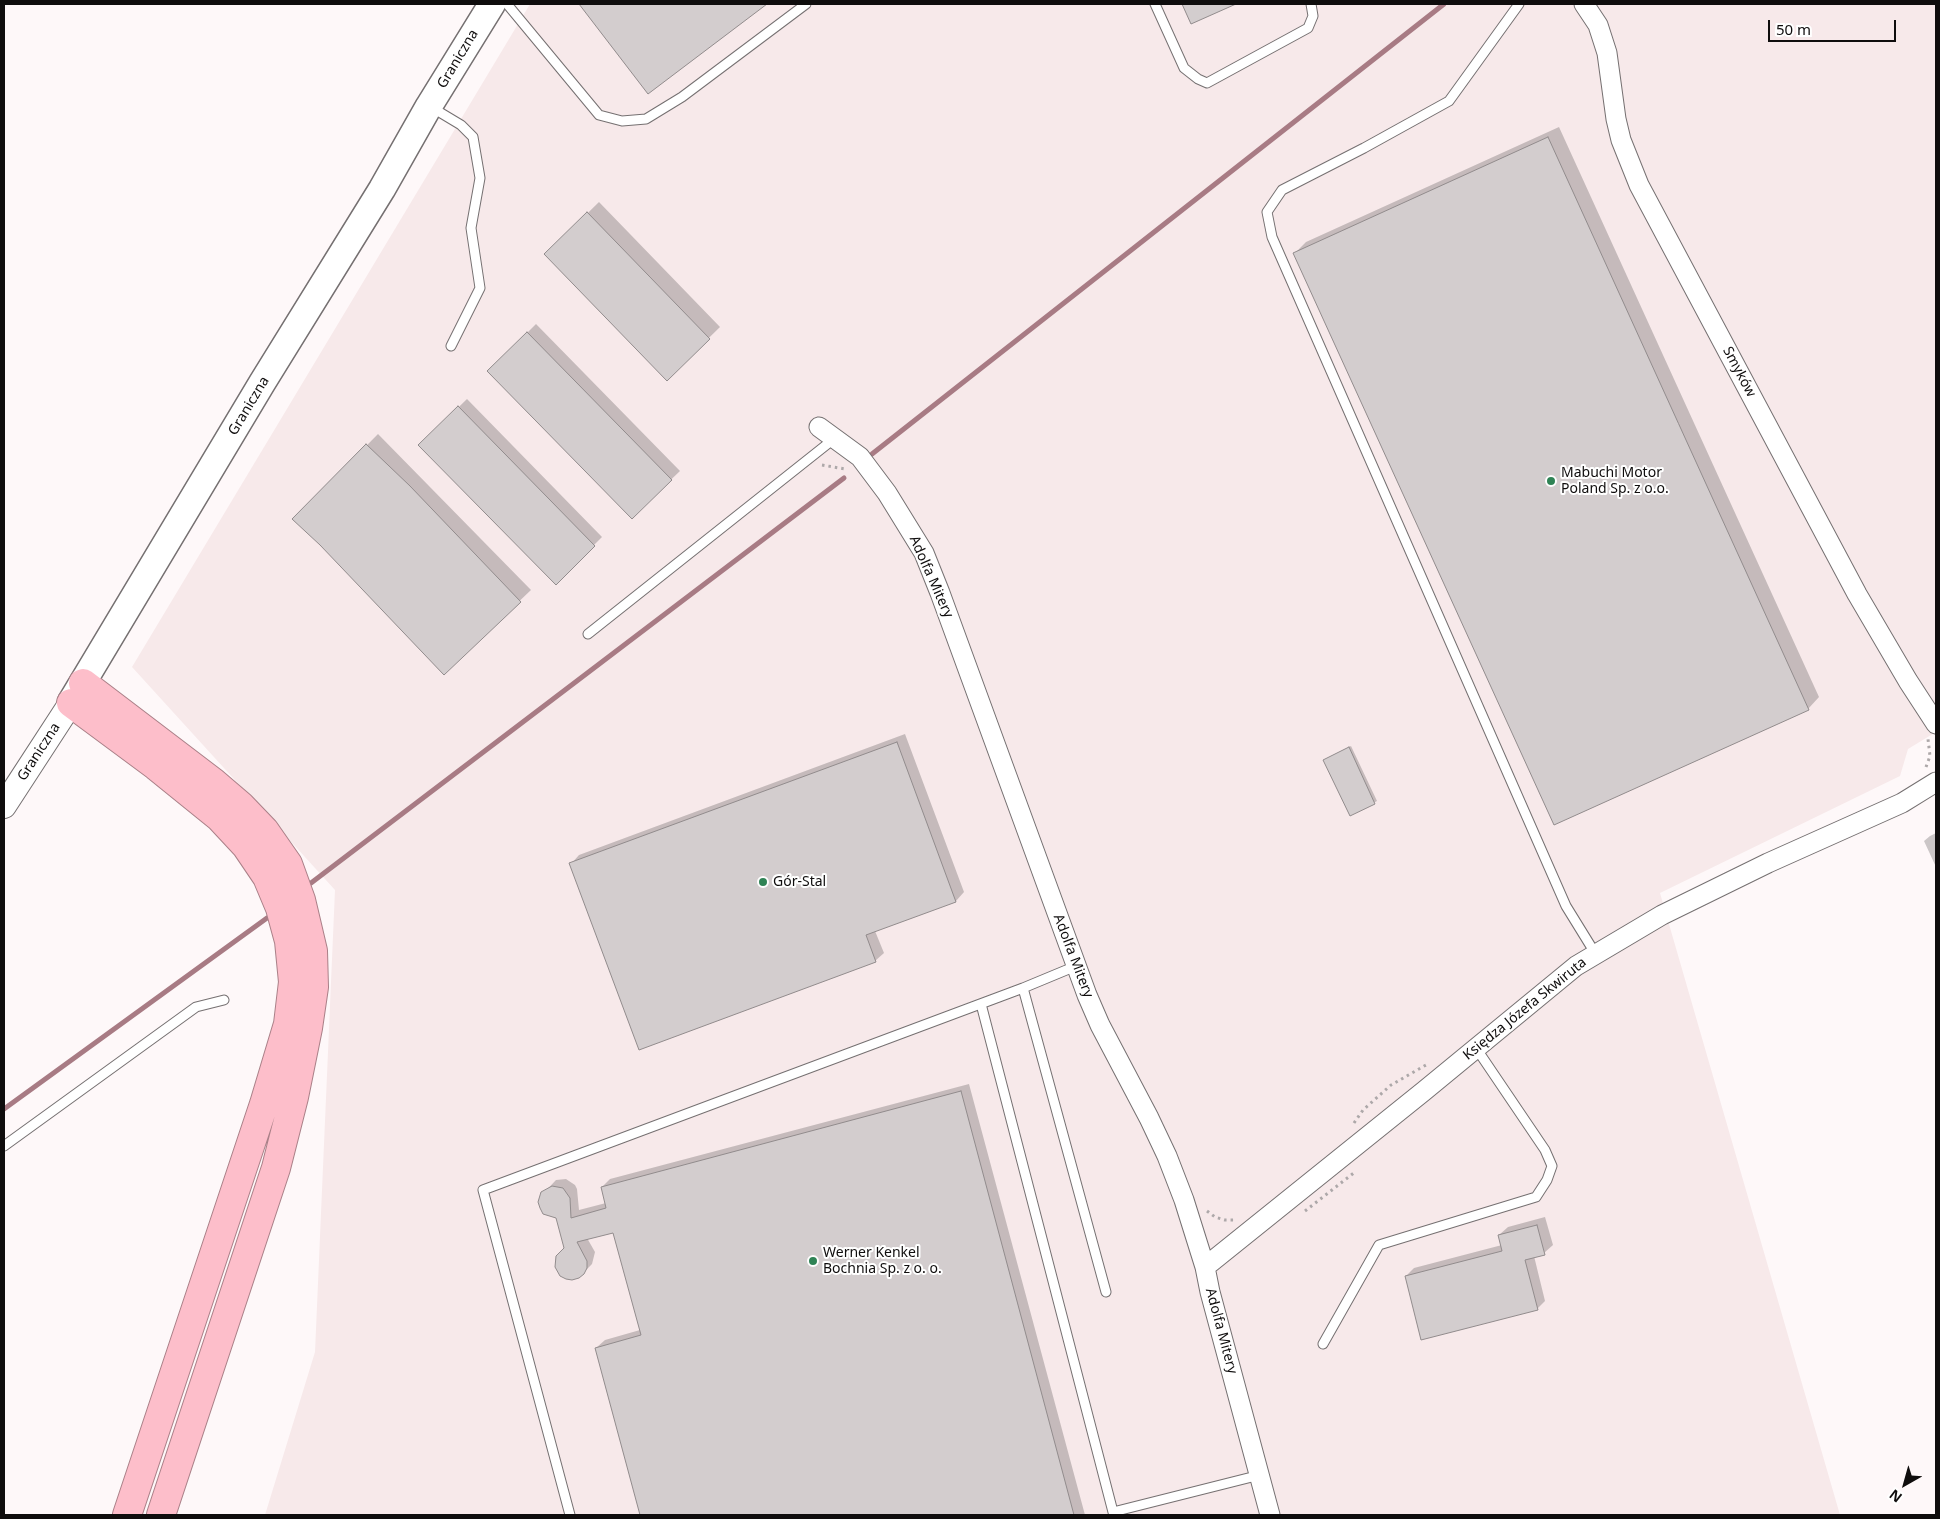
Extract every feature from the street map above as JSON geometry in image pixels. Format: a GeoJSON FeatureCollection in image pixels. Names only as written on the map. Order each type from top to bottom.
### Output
{"type":"FeatureCollection","features":[{"type":"Feature","properties":{"kind":"highway"},"geometry":{"type":"LineString","coordinates":[[77,693],[156,766],[219,817],[246,846],[267,877],[280,908],[289,941],[293,982],[288,1024],[264,1104],[128,1515]]}},
{"type":"Feature","properties":{"kind":"highway"},"geometry":{"type":"LineString","coordinates":[[77,693],[213,782],[241,806],[265,831],[288,864],[303,908],[313,951],[314,987],[308,1028],[294,1097],[276,1168],[161,1515]]}},
{"type":"Feature","properties":{"kind":"main road","name":"Graniczna"},"geometry":{"type":"LineString","coordinates":[[77,693],[492,4]]}},
{"type":"Feature","properties":{"kind":"street","name":"Smyków"},"geometry":{"type":"LineString","coordinates":[[1584,4],[1598,25],[1608,53],[1620,133],[1639,185],[1858,594],[1908,681],[1936,724]]}},
{"type":"Feature","properties":{"kind":"street","name":"Adolfa Mitery"},"geometry":{"type":"LineString","coordinates":[[820,427],[860,457],[887,493],[924,553],[962,650],[1076,966],[1100,1025],[1167,1156],[1184,1200],[1205,1267],[1210,1292],[1270,1515]]}},
{"type":"Feature","properties":{"kind":"street","name":"Graniczna"},"geometry":{"type":"LineString","coordinates":[[4,806],[77,693]]}},
{"type":"Feature","properties":{"kind":"street","name":"Księdza Józefa Skwiruta"},"geometry":{"type":"LineString","coordinates":[[1205,1267],[1476,1048],[1557,980],[1595,953],[1662,915],[1768,863],[1902,802],[1936,782]]}},
{"type":"Feature","properties":{"kind":"lane"},"geometry":{"type":"LineString","coordinates":[[506,4],[598,114],[622,122],[646,119],[682,97],[806,4]]}},
{"type":"Feature","properties":{"kind":"lane"},"geometry":{"type":"LineString","coordinates":[[1155,4],[1184,68],[1198,79],[1207,83],[1308,28],[1313,16],[1311,4]]}},
{"type":"Feature","properties":{"kind":"lane"},"geometry":{"type":"LineString","coordinates":[[1519,4],[1449,101],[1364,148],[1282,190],[1266,212],[1276,246],[1558,888],[1566,906],[1595,953]]}},
{"type":"Feature","properties":{"kind":"lane"},"geometry":{"type":"LineString","coordinates":[[429,106],[461,125],[474,137],[480,178],[471,228],[480,288],[451,346]]}},
{"type":"Feature","properties":{"kind":"lane"},"geometry":{"type":"LineString","coordinates":[[588,634],[835,438]]}},
{"type":"Feature","properties":{"kind":"lane"},"geometry":{"type":"LineString","coordinates":[[570,1515],[483,1190],[1023,988],[1076,966]]}},
{"type":"Feature","properties":{"kind":"lane"},"geometry":{"type":"LineString","coordinates":[[1023,988],[1106,1292]]}},
{"type":"Feature","properties":{"kind":"lane"},"geometry":{"type":"LineString","coordinates":[[4,1146],[196,1007],[224,1000]]}},
{"type":"Feature","properties":{"kind":"lane"},"geometry":{"type":"LineString","coordinates":[[980,1004],[1114,1514],[1260,1475]]}},
{"type":"Feature","properties":{"kind":"lane"},"geometry":{"type":"LineString","coordinates":[[1323,1344],[1378,1245],[1536,1197],[1548,1180],[1552,1166],[1545,1150],[1476,1048]]}},
{"type":"Feature","properties":{"kind":"shaded area"},"geometry":{"type":"Polygon","coordinates":[[[530,4],[1936,4],[1936,732],[1908,749],[1900,776],[1660,893],[1840,1515],[265,1515],[315,1352],[335,890],[132,667],[530,4]]]}},
{"type":"Feature","properties":{"kind":"building"},"geometry":{"type":"Polygon","coordinates":[[[579,4],[767,4],[648,94],[579,4]]]}},
{"type":"Feature","properties":{"kind":"building"},"geometry":{"type":"Polygon","coordinates":[[[1182,4],[1236,4],[1191,24],[1182,4]]]}},
{"type":"Feature","properties":{"kind":"building","name":"Mabuchi Motor Poland Sp. z o.o."},"geometry":{"type":"Polygon","coordinates":[[[1548,137],[1809,710],[1554,825],[1293,253],[1548,137]]]}},
{"type":"Feature","properties":{"kind":"building"},"geometry":{"type":"Polygon","coordinates":[[[587,212],[710,339],[667,381],[544,254],[587,212]]]}},
{"type":"Feature","properties":{"kind":"building"},"geometry":{"type":"Polygon","coordinates":[[[527,332],[672,480],[632,519],[487,371],[527,332]]]}},
{"type":"Feature","properties":{"kind":"building"},"geometry":{"type":"Polygon","coordinates":[[[458,406],[595,546],[556,585],[418,445],[458,406]]]}},
{"type":"Feature","properties":{"kind":"building"},"geometry":{"type":"Polygon","coordinates":[[[366,444],[410,486],[521,602],[444,675],[320,545],[292,519],[366,444]]]}},
{"type":"Feature","properties":{"kind":"building","name":"Gór-Stal"},"geometry":{"type":"Polygon","coordinates":[[[897,742],[956,902],[866,935],[876,962],[639,1050],[569,863],[897,742]]]}},
{"type":"Feature","properties":{"kind":"building"},"geometry":{"type":"Polygon","coordinates":[[[1349,747],[1375,804],[1350,816],[1323,760],[1349,747]]]}},
{"type":"Feature","properties":{"kind":"building","name":"Werner Kenkel Bochnia Sp. z o. o."},"geometry":{"type":"Polygon","coordinates":[[[961,1091],[1074,1515],[640,1515],[595,1348],[641,1335],[613,1233],[577,1242],[587,1261],[587,1268],[584,1274],[572,1280],[560,1276],[555,1267],[556,1256],[564,1248],[556,1218],[543,1214],[540,1208],[538,1202],[541,1192],[552,1186],[563,1188],[570,1198],[571,1218],[606,1208],[601,1187],[961,1091]]]}},
{"type":"Feature","properties":{"kind":"building"},"geometry":{"type":"Polygon","coordinates":[[[1537,1225],[1545,1255],[1525,1260],[1538,1310],[1421,1340],[1405,1276],[1502,1251],[1498,1235],[1537,1225]]]}},
{"type":"Feature","properties":{"kind":"waterway"},"geometry":{"type":"LineString","coordinates":[[872,454],[1444,4]]}},
{"type":"Feature","properties":{"kind":"waterway"},"geometry":{"type":"LineString","coordinates":[[311,883],[844,478]]}},
{"type":"Feature","properties":{"kind":"waterway"},"geometry":{"type":"LineString","coordinates":[[4,1109],[267,918]]}},
{"type":"Feature","properties":{"kind":"place","name":"Mabuchi Motor Poland Sp. z o.o."},"geometry":{"type":"Point","coordinates":[1551,481]}},
{"type":"Feature","properties":{"kind":"place","name":"Gór-Stal"},"geometry":{"type":"Point","coordinates":[763,882]}},
{"type":"Feature","properties":{"kind":"place","name":"Werner Kenkel Bochnia Sp. z o. o."},"geometry":{"type":"Point","coordinates":[813,1261]}}]}
